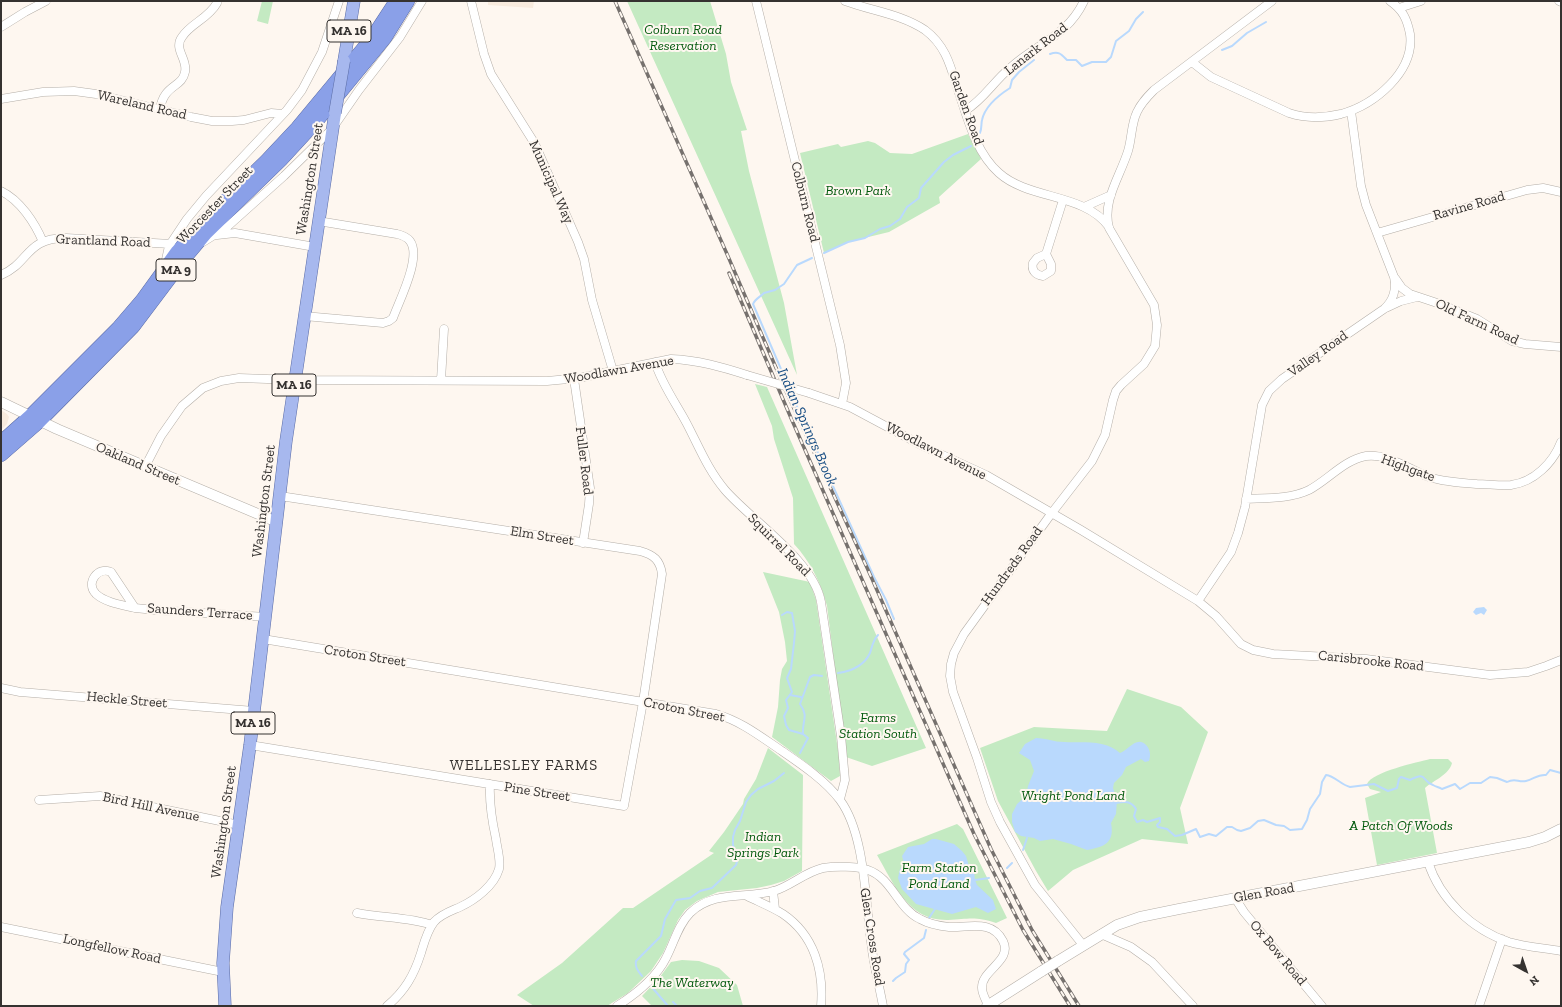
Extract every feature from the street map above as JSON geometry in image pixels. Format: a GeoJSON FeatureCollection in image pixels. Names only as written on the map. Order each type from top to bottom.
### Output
{"type":"FeatureCollection","features":[{"type":"Feature","properties":{"kind":"highway","name":"Worcester Street"},"geometry":{"type":"LineString","coordinates":[[1,455],[24,436],[35,418],[118,328],[142,300],[184,243],[210,214],[266,161],[297,128],[371,39],[396,1]]}},
{"type":"Feature","properties":{"kind":"highway","name":"Worcester Street"},"geometry":{"type":"LineString","coordinates":[[1,442],[35,418],[133,327],[195,246],[307,132],[385,38],[408,1]]}},
{"type":"Feature","properties":{"kind":"highway"},"geometry":{"type":"LineString","coordinates":[[1,459],[24,436]]}},
{"type":"Feature","properties":{"kind":"main road","name":"Washington Street"},"geometry":{"type":"LineString","coordinates":[[225,1006],[223,972],[225,919],[250,745],[295,380],[332,128],[354,1]]}},
{"type":"Feature","properties":{"kind":"street"},"geometry":{"type":"LineString","coordinates":[[1,27],[46,1]]}},
{"type":"Feature","properties":{"kind":"street"},"geometry":{"type":"LineString","coordinates":[[164,269],[170,244],[184,223],[206,196],[282,114],[302,90],[318,60],[329,34],[339,1]]}},
{"type":"Feature","properties":{"kind":"street"},"geometry":{"type":"LineString","coordinates":[[195,246],[227,227],[287,173],[332,128],[400,37],[422,1]]}},
{"type":"Feature","properties":{"kind":"street","name":"Municipal Way"},"geometry":{"type":"LineString","coordinates":[[471,1],[484,54],[491,74],[535,144],[581,249],[592,300],[614,371]]}},
{"type":"Feature","properties":{"kind":"street","name":"Colburn Road"},"geometry":{"type":"LineString","coordinates":[[756,1],[840,345],[846,383],[842,404]]}},
{"type":"Feature","properties":{"kind":"street","name":"Garden Road"},"geometry":{"type":"LineString","coordinates":[[845,1],[900,18],[930,34],[940,44],[947,55],[979,146],[991,165],[1000,174],[1018,185],[1084,207],[1098,215],[1109,228]]}},
{"type":"Feature","properties":{"kind":"street","name":"Lanark Road"},"geometry":{"type":"LineString","coordinates":[[966,110],[974,104],[1015,63],[1062,31],[1073,20],[1084,1]]}},
{"type":"Feature","properties":{"kind":"street","name":"Hundreds Road"},"geometry":{"type":"LineString","coordinates":[[1083,945],[1035,886],[1000,822],[991,802],[954,695],[950,680],[950,668],[953,656],[964,634],[1051,514],[1092,461],[1104,438],[1116,390],[1144,364],[1153,351],[1156,340],[1157,321],[1154,305],[1109,228],[1107,213],[1111,194],[1128,151],[1133,122],[1141,105],[1154,90],[1272,1]]}},
{"type":"Feature","properties":{"kind":"street"},"geometry":{"type":"LineString","coordinates":[[1192,62],[1211,77],[1271,106],[1294,115],[1322,117],[1351,111],[1367,102],[1383,90],[1398,76],[1406,64],[1410,52],[1410,36],[1406,18],[1399,8],[1390,1]]}},
{"type":"Feature","properties":{"kind":"street"},"geometry":{"type":"LineString","coordinates":[[1399,8],[1421,1]]}},
{"type":"Feature","properties":{"kind":"street"},"geometry":{"type":"LineString","coordinates":[[160,109],[162,99],[166,92],[180,82],[184,74],[185,64],[179,48],[181,38],[209,14],[217,3]]}},
{"type":"Feature","properties":{"kind":"street","name":"Wareland Road"},"geometry":{"type":"LineString","coordinates":[[1,99],[43,92],[74,91],[96,94],[197,118],[219,121],[244,120],[274,112],[282,114]]}},
{"type":"Feature","properties":{"kind":"street","name":"Valley Road"},"geometry":{"type":"LineString","coordinates":[[1198,601],[1235,543],[1246,499],[1262,405],[1269,391],[1282,379],[1384,309],[1390,302],[1394,293],[1394,277],[1361,186],[1351,111]]}},
{"type":"Feature","properties":{"kind":"street","name":"Ravine Road"},"geometry":{"type":"LineString","coordinates":[[1378,233],[1532,189],[1543,188],[1561,192]]}},
{"type":"Feature","properties":{"kind":"street"},"geometry":{"type":"LineString","coordinates":[[1,191],[10,196],[19,204],[36,228],[43,242]]}},
{"type":"Feature","properties":{"kind":"street"},"geometry":{"type":"LineString","coordinates":[[1084,207],[1111,194]]}},
{"type":"Feature","properties":{"kind":"street"},"geometry":{"type":"LineString","coordinates":[[234,233],[240,221],[258,199]]}},
{"type":"Feature","properties":{"kind":"street"},"geometry":{"type":"LineString","coordinates":[[1046,254],[1063,200]]}},
{"type":"Feature","properties":{"kind":"street"},"geometry":{"type":"LineString","coordinates":[[304,316],[383,323],[388,321],[393,318],[414,256],[410,242],[397,234],[318,221]]}},
{"type":"Feature","properties":{"kind":"street"},"geometry":{"type":"LineString","coordinates":[[212,236],[234,233],[315,247]]}},
{"type":"Feature","properties":{"kind":"street","name":"Grantland Road"},"geometry":{"type":"LineString","coordinates":[[1,275],[12,269],[30,250],[43,242],[66,238],[170,244]]}},
{"type":"Feature","properties":{"kind":"street","name":"Old Farm Road"},"geometry":{"type":"LineString","coordinates":[[1394,277],[1406,292],[1418,298],[1440,304],[1473,317],[1514,342],[1561,347]]}},
{"type":"Feature","properties":{"kind":"street","name":"Old Farm Road"},"geometry":{"type":"LineString","coordinates":[[1384,309],[1401,301],[1418,298]]}},
{"type":"Feature","properties":{"kind":"street"},"geometry":{"type":"LineString","coordinates":[[441,380],[444,329]]}},
{"type":"Feature","properties":{"kind":"street","name":"Woodlawn Avenue"},"geometry":{"type":"LineString","coordinates":[[145,467],[161,436],[188,400],[203,388],[215,382],[233,378],[295,380],[539,381],[574,379],[671,359],[687,359],[707,363],[810,393],[842,404],[986,475],[1134,561],[1198,601]]}},
{"type":"Feature","properties":{"kind":"street","name":"Squirrel Road"},"geometry":{"type":"LineString","coordinates":[[655,362],[662,381],[686,421],[707,465],[714,476],[734,499],[774,536],[804,567],[817,586],[821,598],[841,736],[845,780],[840,799]]}},
{"type":"Feature","properties":{"kind":"street","name":"Fuller Road"},"geometry":{"type":"LineString","coordinates":[[574,379],[590,488],[583,542]]}},
{"type":"Feature","properties":{"kind":"street","name":"Oakland Street"},"geometry":{"type":"LineString","coordinates":[[1,402],[145,467],[277,522]]}},
{"type":"Feature","properties":{"kind":"street","name":"Highgate"},"geometry":{"type":"LineString","coordinates":[[1246,499],[1285,497],[1299,494],[1317,485],[1339,469],[1360,458],[1368,456],[1390,460],[1425,476],[1440,480],[1512,485],[1530,478],[1540,472],[1551,460],[1561,442]]}},
{"type":"Feature","properties":{"kind":"street","name":"Elm Street"},"geometry":{"type":"LineString","coordinates":[[280,496],[583,542],[650,554],[657,559],[661,565],[662,574],[643,702]]}},
{"type":"Feature","properties":{"kind":"street","name":"Saunders Terrace"},"geometry":{"type":"LineString","coordinates":[[135,608],[111,572],[103,571],[96,574],[92,582],[92,588],[96,594],[135,608],[266,617]]}},
{"type":"Feature","properties":{"kind":"street","name":"Carisbrooke Road"},"geometry":{"type":"LineString","coordinates":[[1198,601],[1212,613],[1241,644],[1250,649],[1266,653],[1366,659],[1485,675],[1528,672],[1561,660]]}},
{"type":"Feature","properties":{"kind":"street","name":"Croton Street"},"geometry":{"type":"LineString","coordinates":[[263,639],[716,714],[735,721],[798,762],[840,799],[854,828],[862,868]]}},
{"type":"Feature","properties":{"kind":"street","name":"Heckle Street"},"geometry":{"type":"LineString","coordinates":[[1,688],[20,692],[254,711]]}},
{"type":"Feature","properties":{"kind":"street","name":"Pine Street"},"geometry":{"type":"LineString","coordinates":[[250,745],[624,806],[643,702]]}},
{"type":"Feature","properties":{"kind":"street"},"geometry":{"type":"LineString","coordinates":[[387,1006],[402,993],[410,981],[432,925],[441,916],[468,903],[479,895],[491,883],[498,873],[499,860],[491,811],[490,784]]}},
{"type":"Feature","properties":{"kind":"street","name":"Bird Hill Avenue"},"geometry":{"type":"LineString","coordinates":[[40,800],[100,796],[239,825]]}},
{"type":"Feature","properties":{"kind":"street","name":"Glen Road"},"geometry":{"type":"LineString","coordinates":[[988,1006],[1101,934],[1117,925],[1140,917],[1529,842],[1560,831]]}},
{"type":"Feature","properties":{"kind":"street"},"geometry":{"type":"LineString","coordinates":[[1428,862],[1438,887],[1456,909],[1478,926],[1502,939],[1517,944],[1561,950]]}},
{"type":"Feature","properties":{"kind":"street"},"geometry":{"type":"LineString","coordinates":[[617,1006],[637,991],[658,970],[666,958],[681,924],[694,910],[705,902],[715,898],[746,896],[773,891],[786,887],[812,872],[822,869],[862,868],[872,871],[880,877],[907,910],[921,920],[949,927],[984,926],[991,928],[998,933],[1004,943],[1005,949],[1002,958],[985,978],[982,984],[982,991],[988,1006]]}},
{"type":"Feature","properties":{"kind":"street","name":"Glen Cross Road"},"geometry":{"type":"LineString","coordinates":[[862,868],[872,954],[883,1006]]}},
{"type":"Feature","properties":{"kind":"street"},"geometry":{"type":"LineString","coordinates":[[773,891],[774,909]]}},
{"type":"Feature","properties":{"kind":"street"},"geometry":{"type":"LineString","coordinates":[[746,896],[785,915],[804,935],[813,950],[821,977],[821,1006]]}},
{"type":"Feature","properties":{"kind":"street","name":"Ox Bow Road"},"geometry":{"type":"LineString","coordinates":[[1235,898],[1244,912],[1322,1006]]}},
{"type":"Feature","properties":{"kind":"street"},"geometry":{"type":"LineString","coordinates":[[357,913],[432,925]]}},
{"type":"Feature","properties":{"kind":"street","name":"Longfellow Road"},"geometry":{"type":"LineString","coordinates":[[1,927],[223,972]]}},
{"type":"Feature","properties":{"kind":"street"},"geometry":{"type":"LineString","coordinates":[[1101,934],[1131,947],[1152,962],[1193,1006]]}},
{"type":"Feature","properties":{"kind":"street"},"geometry":{"type":"LineString","coordinates":[[1479,1006],[1502,939]]}},
{"type":"Feature","properties":{"kind":"shaded area"},"geometry":{"type":"Polygon","coordinates":[[[488,1],[534,1],[533,8],[488,5],[488,1]]]}},
{"type":"Feature","properties":{"kind":"shaded area"},"geometry":{"type":"Polygon","coordinates":[[[1,410],[9,417],[7,424],[1,430],[1,410]]]}},
{"type":"Feature","properties":{"kind":"green space"},"geometry":{"type":"Polygon","coordinates":[[[262,1],[273,1],[268,24],[257,21],[262,1]]]}},
{"type":"Feature","properties":{"kind":"green space","name":"Colburn Road Reservation"},"geometry":{"type":"Polygon","coordinates":[[[627,1],[710,1],[726,54],[731,82],[747,130],[741,131],[749,171],[784,303],[797,375],[627,1]]]}},
{"type":"Feature","properties":{"kind":"green space","name":"Brown Park"},"geometry":{"type":"Polygon","coordinates":[[[968,134],[981,159],[939,197],[940,203],[889,232],[848,242],[824,253],[800,153],[838,144],[841,147],[868,141],[875,143],[890,153],[912,154],[968,134]]]}},
{"type":"Feature","properties":{"kind":"green space","name":"Farms Station South"},"geometry":{"type":"Polygon","coordinates":[[[755,384],[767,387],[926,748],[872,766],[846,757],[827,606],[822,589],[814,573],[794,544],[793,498],[774,439],[772,426],[755,384]]]}},
{"type":"Feature","properties":{"kind":"green space"},"geometry":{"type":"Polygon","coordinates":[[[763,572],[810,582],[816,600],[839,757],[840,776],[831,781],[772,737],[778,707],[782,669],[787,661],[779,612],[763,572]]]}},
{"type":"Feature","properties":{"kind":"green space","name":"Wright Pond Land"},"geometry":{"type":"Polygon","coordinates":[[[1127,689],[1181,707],[1208,732],[1180,808],[1188,844],[1142,839],[1073,870],[1048,891],[998,801],[980,748],[1034,727],[1107,731],[1127,689]]]}},
{"type":"Feature","properties":{"kind":"green space","name":"Indian Springs Park"},"geometry":{"type":"Polygon","coordinates":[[[768,748],[803,775],[802,871],[784,881],[771,885],[718,892],[697,901],[685,910],[678,920],[663,953],[651,971],[628,993],[607,1006],[534,1006],[517,995],[562,963],[623,908],[633,908],[714,853],[709,851],[743,804],[744,799],[756,779],[768,748]]]}},
{"type":"Feature","properties":{"kind":"green space","name":"A Patch Of Woods"},"geometry":{"type":"Polygon","coordinates":[[[1430,759],[1448,759],[1452,763],[1445,774],[1425,788],[1437,853],[1377,865],[1365,798],[1381,792],[1370,789],[1367,784],[1377,775],[1430,759]]]}},
{"type":"Feature","properties":{"kind":"green space","name":"Farm Station Pond Land"},"geometry":{"type":"Polygon","coordinates":[[[957,824],[963,829],[1007,918],[996,923],[977,919],[934,919],[922,914],[912,908],[896,889],[877,855],[957,824]]]}},
{"type":"Feature","properties":{"kind":"green space","name":"The Waterway"},"geometry":{"type":"Polygon","coordinates":[[[682,960],[699,961],[719,968],[737,985],[743,1006],[652,1006],[642,996],[660,977],[671,962],[682,960]]]}},
{"type":"Feature","properties":{"kind":"water"},"geometry":{"type":"Polygon","coordinates":[[[1484,607],[1487,610],[1484,615],[1481,613],[1476,615],[1473,612],[1476,608],[1484,607]]]}},
{"type":"Feature","properties":{"kind":"water"},"geometry":{"type":"Polygon","coordinates":[[[1036,738],[1060,742],[1086,742],[1101,744],[1120,753],[1136,742],[1143,743],[1147,746],[1150,755],[1149,761],[1145,762],[1141,759],[1126,767],[1122,775],[1114,783],[1113,788],[1117,800],[1116,814],[1111,823],[1112,830],[1110,840],[1107,843],[1087,850],[1053,839],[1040,841],[1034,838],[1021,836],[1015,832],[1012,822],[1012,814],[1017,804],[1026,796],[1034,771],[1030,760],[1019,753],[1025,744],[1036,738]]]}},
{"type":"Feature","properties":{"kind":"water","name":"Farm Station Pond Land"},"geometry":{"type":"Polygon","coordinates":[[[932,839],[954,844],[962,851],[966,856],[969,866],[974,871],[977,885],[993,900],[996,909],[988,913],[976,907],[952,914],[916,904],[902,889],[898,878],[900,869],[904,863],[902,856],[908,847],[924,844],[932,839]]]}},
{"type":"Feature","properties":{"kind":"waterway","name":"Indian Springs Brook"},"geometry":{"type":"LineString","coordinates":[[1050,54],[1060,54],[1067,60],[1076,60],[1082,66],[1092,62],[1106,62],[1111,57],[1116,41],[1129,31],[1136,19],[1143,12]]}},
{"type":"Feature","properties":{"kind":"waterway","name":"Indian Springs Brook"},"geometry":{"type":"LineString","coordinates":[[1222,50],[1232,46],[1247,33],[1266,22]]}},
{"type":"Feature","properties":{"kind":"waterway","name":"Indian Springs Brook"},"geometry":{"type":"LineString","coordinates":[[980,133],[982,120],[986,110],[997,98],[1010,88],[1012,80],[1019,72],[1034,60]]}},
{"type":"Feature","properties":{"kind":"waterway","name":"Indian Springs Brook"},"geometry":{"type":"LineString","coordinates":[[824,253],[848,242],[865,238],[880,229],[890,226],[900,219],[907,207],[919,198],[921,188],[944,162],[953,155],[971,146]]}},
{"type":"Feature","properties":{"kind":"waterway","name":"Indian Springs Brook"},"geometry":{"type":"LineString","coordinates":[[787,383],[753,304],[756,299],[764,293],[775,290],[784,284],[797,265],[812,258]]}},
{"type":"Feature","properties":{"kind":"waterway","name":"Indian Springs Brook"},"geometry":{"type":"LineString","coordinates":[[790,391],[894,619]]}},
{"type":"Feature","properties":{"kind":"waterway"},"geometry":{"type":"LineString","coordinates":[[782,615],[787,612],[792,613],[795,631],[791,669],[787,678],[792,692],[786,700],[788,708],[784,716],[789,730],[803,734]]}},
{"type":"Feature","properties":{"kind":"waterway","name":"Indian Springs Brook"},"geometry":{"type":"LineString","coordinates":[[838,673],[848,671],[861,665],[870,653],[874,641],[878,635]]}},
{"type":"Feature","properties":{"kind":"waterway","name":"Indian Springs Brook"},"geometry":{"type":"LineString","coordinates":[[800,753],[808,738],[803,734],[805,715],[800,704],[810,677],[814,675],[822,676]]}},
{"type":"Feature","properties":{"kind":"waterway"},"geometry":{"type":"LineString","coordinates":[[790,695],[801,697]]}},
{"type":"Feature","properties":{"kind":"waterway"},"geometry":{"type":"LineString","coordinates":[[1116,803],[1125,802],[1132,804],[1136,809],[1134,816],[1137,822],[1143,820],[1147,822],[1160,818],[1160,822],[1157,825],[1158,827],[1167,829],[1175,836],[1182,835],[1196,829],[1200,837],[1209,834],[1216,836],[1227,827],[1232,827],[1241,831],[1250,828],[1258,821],[1264,820],[1276,825],[1284,826],[1290,830],[1302,829],[1307,820],[1310,809],[1320,794],[1322,782],[1326,775],[1350,787],[1374,784],[1388,791],[1397,788],[1401,777],[1410,780],[1420,776],[1429,783],[1442,789],[1455,784],[1460,789],[1470,783],[1481,783],[1490,777],[1507,782],[1513,780],[1529,780],[1541,775],[1546,775],[1550,770],[1561,773]]}},
{"type":"Feature","properties":{"kind":"waterway","name":"Indian Springs Brook"},"geometry":{"type":"LineString","coordinates":[[642,976],[636,968],[636,961],[661,936],[665,919],[676,900],[690,898],[700,891],[712,888],[736,865],[738,858],[733,845],[733,837],[746,802],[758,789],[774,781],[784,773]]}},
{"type":"Feature","properties":{"kind":"waterway"},"geometry":{"type":"LineString","coordinates":[[1023,850],[1027,838]]}},
{"type":"Feature","properties":{"kind":"waterway"},"geometry":{"type":"LineString","coordinates":[[1007,868],[1012,863]]}},
{"type":"Feature","properties":{"kind":"waterway"},"geometry":{"type":"LineString","coordinates":[[975,880],[989,878]]}},
{"type":"Feature","properties":{"kind":"waterway"},"geometry":{"type":"LineString","coordinates":[[929,918],[935,909]]}},
{"type":"Feature","properties":{"kind":"waterway"},"geometry":{"type":"LineString","coordinates":[[893,981],[905,972],[906,964],[909,960],[904,954],[905,952],[924,938],[926,930]]}},
{"type":"Feature","properties":{"kind":"waterway","name":"Indian Springs Brook"},"geometry":{"type":"LineString","coordinates":[[650,985],[668,1006]]}},
{"type":"Feature","properties":{"kind":"waterway"},"geometry":{"type":"LineString","coordinates":[[673,1002],[677,1006]]}},
{"type":"Feature","properties":{"kind":"railway"},"geometry":{"type":"LineString","coordinates":[[615,1],[786,391],[869,572],[991,849],[1032,930],[1079,1006]]}},
{"type":"Feature","properties":{"kind":"railway"},"geometry":{"type":"LineString","coordinates":[[729,273],[791,418],[974,834],[1023,930],[1070,1006]]}},
{"type":"Feature","properties":{"kind":"district","name":"WELLESLEY FARMS"},"geometry":{"type":"Point","coordinates":[524,766]}}]}
